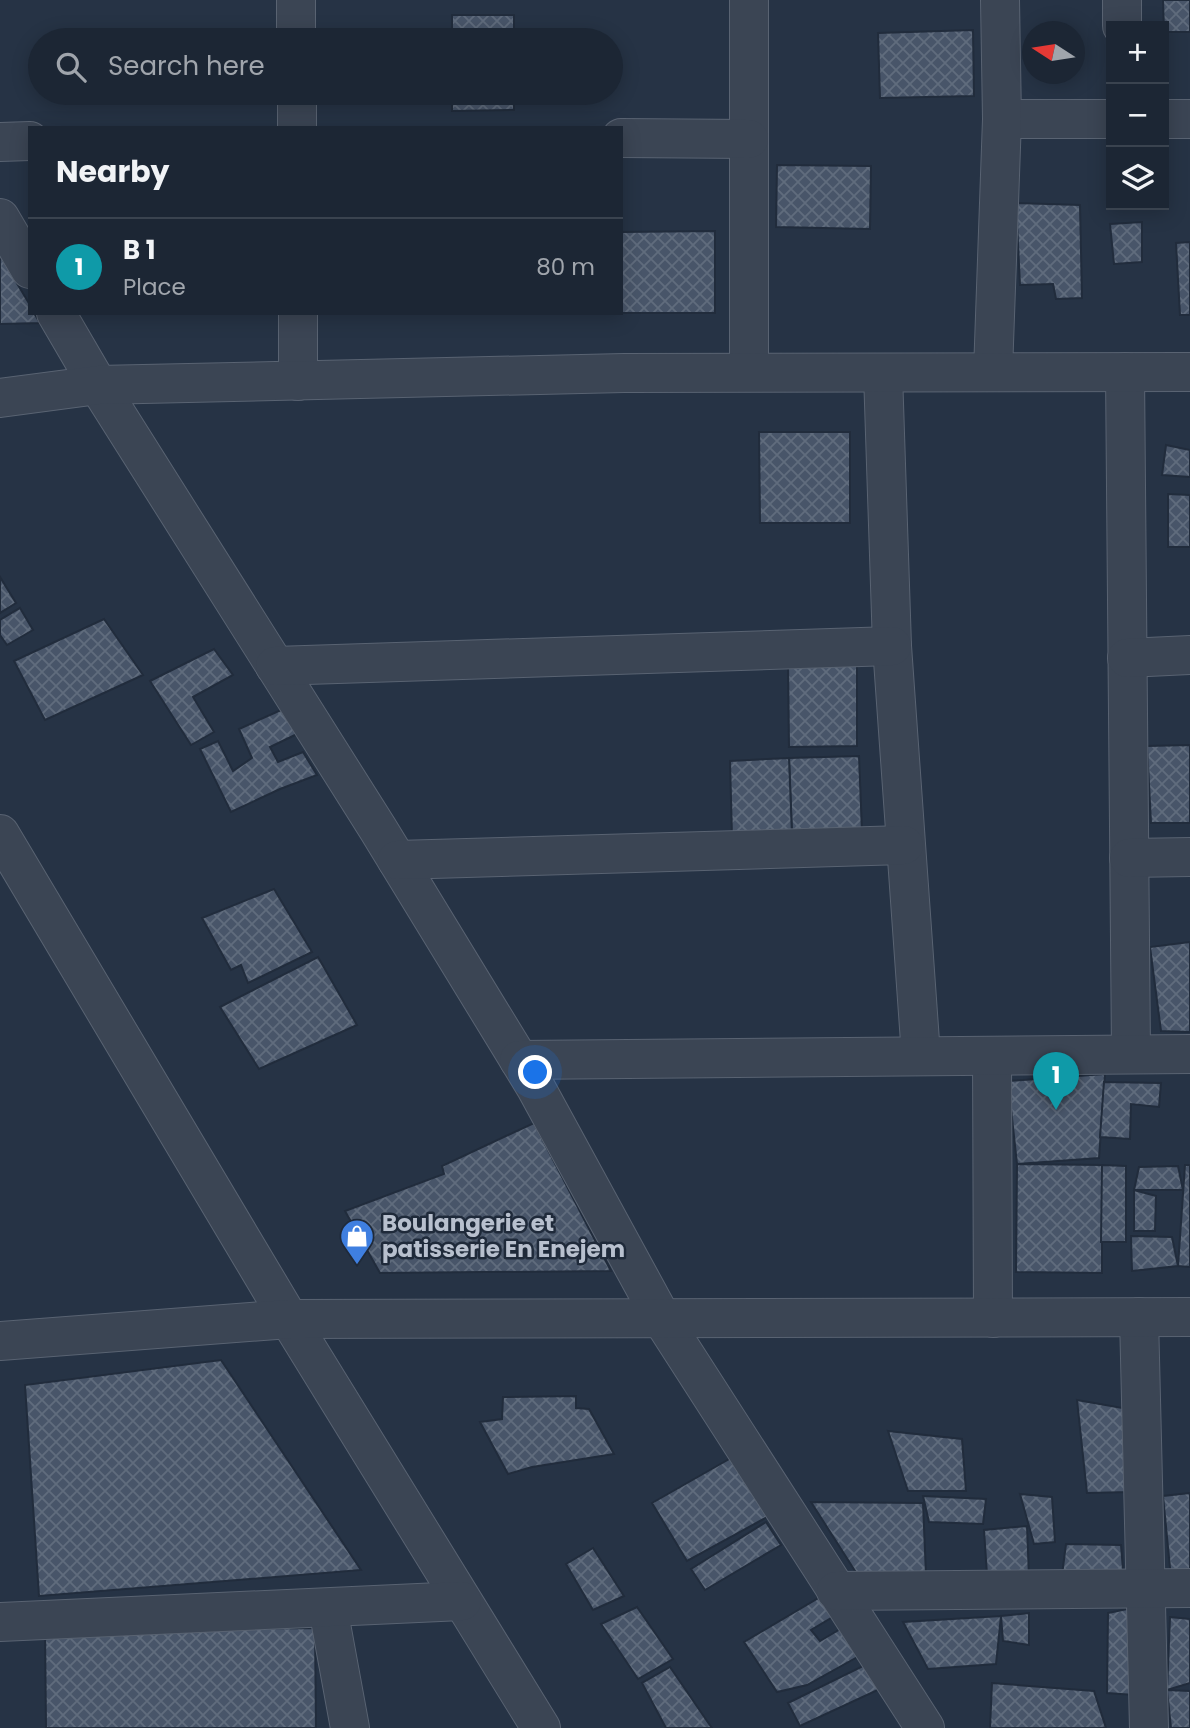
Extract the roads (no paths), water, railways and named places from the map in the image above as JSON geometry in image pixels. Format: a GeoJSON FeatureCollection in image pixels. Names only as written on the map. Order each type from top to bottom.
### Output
{"type":"FeatureCollection","features":[{"type":"Feature","properties":{"kind":"street"},"geometry":{"type":"LineString","coordinates":[[296,0],[296,28]]}},
{"type":"Feature","properties":{"kind":"street"},"geometry":{"type":"LineString","coordinates":[[748,0],[749,372]]}},
{"type":"Feature","properties":{"kind":"street"},"geometry":{"type":"LineString","coordinates":[[993,372],[1002,118],[1000,0]]}},
{"type":"Feature","properties":{"kind":"street"},"geometry":{"type":"LineString","coordinates":[[1122,0],[1122,21]]}},
{"type":"Feature","properties":{"kind":"street"},"geometry":{"type":"LineString","coordinates":[[297,105],[297,126]]}},
{"type":"Feature","properties":{"kind":"street"},"geometry":{"type":"LineString","coordinates":[[1002,118],[1106,119]]}},
{"type":"Feature","properties":{"kind":"street"},"geometry":{"type":"LineString","coordinates":[[1169,119],[1190,119]]}},
{"type":"Feature","properties":{"kind":"street"},"geometry":{"type":"LineString","coordinates":[[623,138],[749,139]]}},
{"type":"Feature","properties":{"kind":"street"},"geometry":{"type":"LineString","coordinates":[[0,142],[28,141]]}},
{"type":"Feature","properties":{"kind":"street"},"geometry":{"type":"LineString","coordinates":[[0,218],[28,266]]}},
{"type":"Feature","properties":{"kind":"street"},"geometry":{"type":"LineString","coordinates":[[57,315],[98,385],[397,860],[519,1060],[662,1319],[925,1728]]}},
{"type":"Feature","properties":{"kind":"street"},"geometry":{"type":"LineString","coordinates":[[298,315],[298,381]]}},
{"type":"Feature","properties":{"kind":"street"},"geometry":{"type":"LineString","coordinates":[[1125,372],[1130,1054]]}},
{"type":"Feature","properties":{"kind":"street"},"geometry":{"type":"LineString","coordinates":[[0,398],[98,385],[611,373],[1190,372]]}},
{"type":"Feature","properties":{"kind":"street"},"geometry":{"type":"LineString","coordinates":[[883,373],[892,646],[921,1056]]}},
{"type":"Feature","properties":{"kind":"street"},"geometry":{"type":"LineString","coordinates":[[275,666],[892,646]]}},
{"type":"Feature","properties":{"kind":"street"},"geometry":{"type":"LineString","coordinates":[[1127,658],[1190,655]]}},
{"type":"Feature","properties":{"kind":"street"},"geometry":{"type":"LineString","coordinates":[[0,834],[289,1319],[541,1728]]}},
{"type":"Feature","properties":{"kind":"street"},"geometry":{"type":"LineString","coordinates":[[397,860],[904,845]]}},
{"type":"Feature","properties":{"kind":"street"},"geometry":{"type":"LineString","coordinates":[[1129,858],[1190,857]]}},
{"type":"Feature","properties":{"kind":"street"},"geometry":{"type":"LineString","coordinates":[[519,1060],[1190,1054]]}},
{"type":"Feature","properties":{"kind":"street"},"geometry":{"type":"LineString","coordinates":[[992,1056],[993,1318]]}},
{"type":"Feature","properties":{"kind":"street"},"geometry":{"type":"LineString","coordinates":[[0,1341],[289,1319],[1190,1317]]}},
{"type":"Feature","properties":{"kind":"street"},"geometry":{"type":"LineString","coordinates":[[1139,1318],[1149,1728]]}},
{"type":"Feature","properties":{"kind":"street"},"geometry":{"type":"LineString","coordinates":[[836,1591],[1190,1588]]}},
{"type":"Feature","properties":{"kind":"street"},"geometry":{"type":"LineString","coordinates":[[0,1622],[462,1601]]}},
{"type":"Feature","properties":{"kind":"street"},"geometry":{"type":"LineString","coordinates":[[328,1608],[350,1728]]}},
{"type":"Feature","properties":{"kind":"place","name":"B 1"},"geometry":{"type":"Point","coordinates":[1056,1110]}},
{"type":"Feature","properties":{"kind":"place","name":"Boulangerie et patisserie En Enejem"},"geometry":{"type":"Point","coordinates":[357,1266]}}]}
